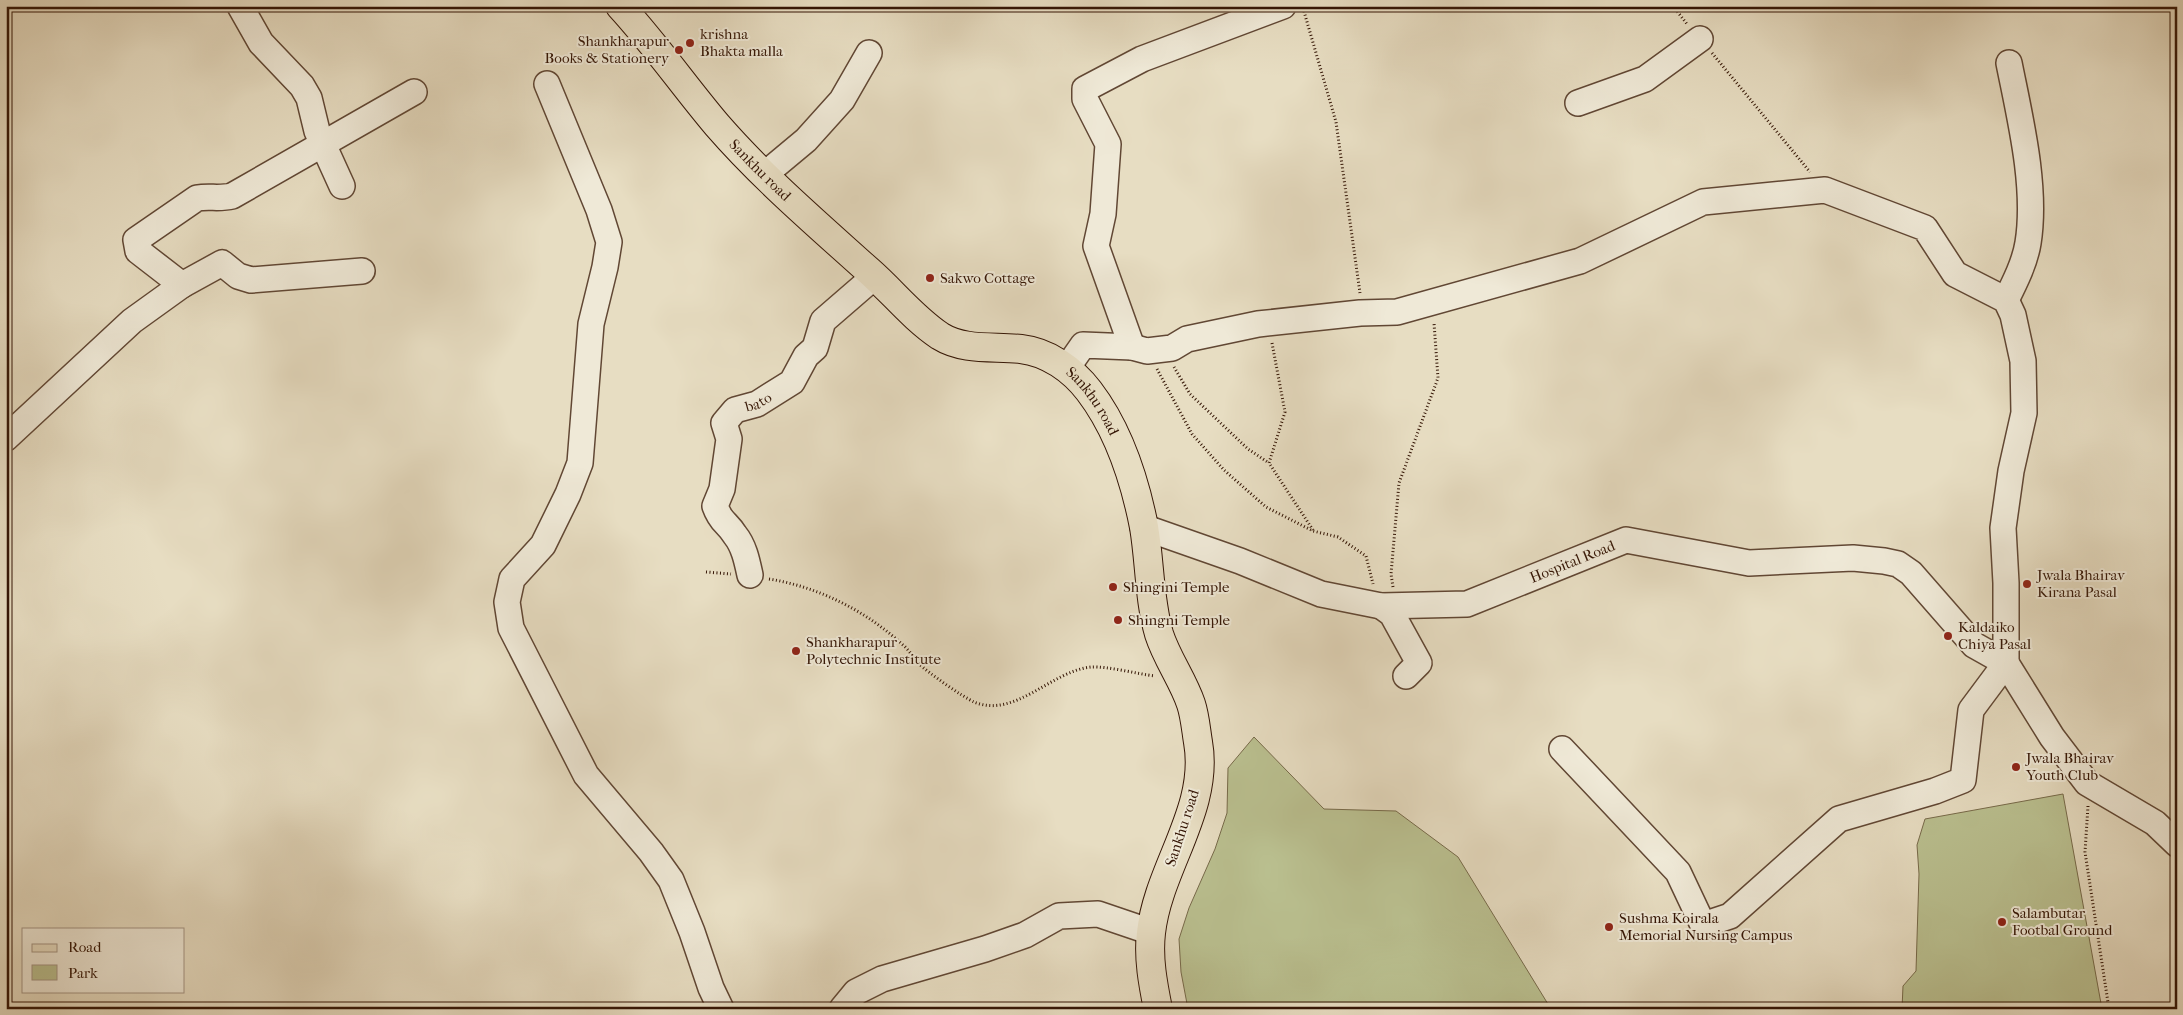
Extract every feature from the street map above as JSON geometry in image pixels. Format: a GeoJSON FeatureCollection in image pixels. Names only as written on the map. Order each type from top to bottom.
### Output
{"type":"FeatureCollection","features":[{"type":"Feature","properties":{"kind":"main road","name":"Sankhu road"},"geometry":{"type":"LineString","coordinates":[[620,6],[718,126],[764,175],[875,276],[913,314],[945,339],[965,346],[1020,349],[1042,353],[1067,368],[1089,390],[1118,444],[1132,482],[1144,527],[1153,608],[1160,638],[1191,704],[1199,747],[1194,803],[1161,890],[1151,932],[1151,973],[1158,1009]]}},
{"type":"Feature","properties":{"kind":"street"},"geometry":{"type":"LineString","coordinates":[[240,6],[260,44],[302,86],[309,98],[317,131],[342,186]]}},
{"type":"Feature","properties":{"kind":"street"},"geometry":{"type":"LineString","coordinates":[[1140,349],[1096,246],[1108,174],[1108,144],[1085,99],[1085,90],[1142,59],[1283,6]]}},
{"type":"Feature","properties":{"kind":"street"},"geometry":{"type":"LineString","coordinates":[[1578,103],[1645,79],[1700,39]]}},
{"type":"Feature","properties":{"kind":"street"},"geometry":{"type":"LineString","coordinates":[[764,175],[806,140],[842,100],[869,53]]}},
{"type":"Feature","properties":{"kind":"street"},"geometry":{"type":"LineString","coordinates":[[2006,300],[2022,264],[2028,242],[2030,196],[2024,139],[2009,63]]}},
{"type":"Feature","properties":{"kind":"street"},"geometry":{"type":"LineString","coordinates":[[547,84],[599,210],[608,242],[605,267],[591,324],[580,463],[568,494],[543,545],[512,579],[508,590],[507,614],[511,628],[586,775],[651,852],[671,880],[692,932],[711,988],[721,1009]]}},
{"type":"Feature","properties":{"kind":"street"},"geometry":{"type":"LineString","coordinates":[[182,284],[138,251],[136,240],[197,198],[206,196],[219,199],[232,196],[323,146],[414,92]]}},
{"type":"Feature","properties":{"kind":"street"},"geometry":{"type":"LineString","coordinates":[[1067,368],[1083,345],[1140,349],[1172,348],[1187,339],[1258,324],[1360,313],[1397,312],[1433,303],[1580,261],[1703,202],[1825,190],[1925,228],[1955,274],[2006,300],[2013,315],[2023,361],[2024,413],[2011,471],[2003,528],[2006,583],[2006,663],[2052,736],[2087,783],[2155,823],[2177,844]]}},
{"type":"Feature","properties":{"kind":"street"},"geometry":{"type":"LineString","coordinates":[[6,438],[132,321],[182,284],[222,263],[238,276],[251,280],[362,271]]}},
{"type":"Feature","properties":{"kind":"street","name":"bato"},"geometry":{"type":"LineString","coordinates":[[750,575],[746,558],[735,534],[720,520],[715,506],[722,489],[729,439],[724,423],[735,410],[741,410],[757,404],[792,382],[806,356],[815,348],[823,320],[875,276]]}},
{"type":"Feature","properties":{"kind":"street","name":"Hospital Road"},"geometry":{"type":"LineString","coordinates":[[1144,527],[1240,561],[1321,594],[1389,605],[1467,604],[1626,540],[1749,563],[1853,558],[1884,561],[1898,564],[1911,573],[1974,644],[2006,663]]}},
{"type":"Feature","properties":{"kind":"street"},"geometry":{"type":"LineString","coordinates":[[1389,605],[1419,663],[1406,676]]}},
{"type":"Feature","properties":{"kind":"street"},"geometry":{"type":"LineString","coordinates":[[1562,749],[1678,872],[1703,925],[1730,916],[1839,819],[1935,791],[1963,780],[1971,710],[2006,663]]}},
{"type":"Feature","properties":{"kind":"street"},"geometry":{"type":"LineString","coordinates":[[842,1009],[856,992],[882,979],[1017,938],[1059,916],[1098,914],[1151,932]]}},
{"type":"Feature","properties":{"kind":"path"},"geometry":{"type":"LineString","coordinates":[[1302,6],[1336,122],[1361,301],[1360,313]]}},
{"type":"Feature","properties":{"kind":"path"},"geometry":{"type":"LineString","coordinates":[[1673,6],[1825,190]]}},
{"type":"Feature","properties":{"kind":"path"},"geometry":{"type":"LineString","coordinates":[[1389,605],[1399,483],[1438,378],[1433,303]]}},
{"type":"Feature","properties":{"kind":"path"},"geometry":{"type":"LineString","coordinates":[[1258,324],[1270,334],[1285,412],[1269,463]]}},
{"type":"Feature","properties":{"kind":"path"},"geometry":{"type":"LineString","coordinates":[[1172,348],[1164,352],[1190,394],[1248,449],[1269,463],[1313,531]]}},
{"type":"Feature","properties":{"kind":"path"},"geometry":{"type":"LineString","coordinates":[[1140,349],[1192,434],[1224,470],[1266,508],[1313,531],[1338,537],[1366,556],[1389,605]]}},
{"type":"Feature","properties":{"kind":"path"},"geometry":{"type":"LineString","coordinates":[[706,572],[750,575],[816,590],[849,606],[904,645],[919,664],[973,702],[992,706],[1006,705],[1061,677],[1091,667],[1158,677],[1177,675]]}},
{"type":"Feature","properties":{"kind":"path"},"geometry":{"type":"LineString","coordinates":[[2087,783],[2086,852],[2109,1009]]}},
{"type":"Feature","properties":{"kind":"green space"},"geometry":{"type":"Polygon","coordinates":[[[2177,720],[2177,769],[2172,740],[2177,720]]]}},
{"type":"Feature","properties":{"kind":"green space"},"geometry":{"type":"Polygon","coordinates":[[[1254,737],[1324,809],[1396,811],[1458,857],[1551,1009],[1188,1009],[1181,972],[1179,939],[1189,908],[1215,849],[1227,813],[1228,768],[1254,737]]]}},
{"type":"Feature","properties":{"kind":"green space","name":"Salambutar Footbal Ground"},"geometry":{"type":"Polygon","coordinates":[[[2063,794],[2102,1009],[1902,1009],[1903,986],[1916,971],[1919,874],[1917,845],[1925,819],[2063,794]]]}},
{"type":"Feature","properties":{"kind":"place","name":"krishna Bhakta malla"},"geometry":{"type":"Point","coordinates":[690,43]}},
{"type":"Feature","properties":{"kind":"place","name":"Shankharapur Books & Stationery"},"geometry":{"type":"Point","coordinates":[679,50]}},
{"type":"Feature","properties":{"kind":"place","name":"Sakwo Cottage"},"geometry":{"type":"Point","coordinates":[930,278]}},
{"type":"Feature","properties":{"kind":"place","name":"Jwala Bhairav Kirana Pasal"},"geometry":{"type":"Point","coordinates":[2027,584]}},
{"type":"Feature","properties":{"kind":"place","name":"Shingini Temple"},"geometry":{"type":"Point","coordinates":[1113,587]}},
{"type":"Feature","properties":{"kind":"place","name":"Shingni Temple"},"geometry":{"type":"Point","coordinates":[1118,620]}},
{"type":"Feature","properties":{"kind":"place","name":"Kaldaiko Chiya Pasal"},"geometry":{"type":"Point","coordinates":[1948,636]}},
{"type":"Feature","properties":{"kind":"place","name":"Shankharapur Polytechnic Institute"},"geometry":{"type":"Point","coordinates":[796,651]}},
{"type":"Feature","properties":{"kind":"place","name":"Jwala Bhairav Youth Club"},"geometry":{"type":"Point","coordinates":[2016,767]}},
{"type":"Feature","properties":{"kind":"place","name":"Salambutar Footbal Ground"},"geometry":{"type":"Point","coordinates":[2002,922]}},
{"type":"Feature","properties":{"kind":"place","name":"Sushma Koirala Memorial Nursing Campus"},"geometry":{"type":"Point","coordinates":[1609,927]}}]}
